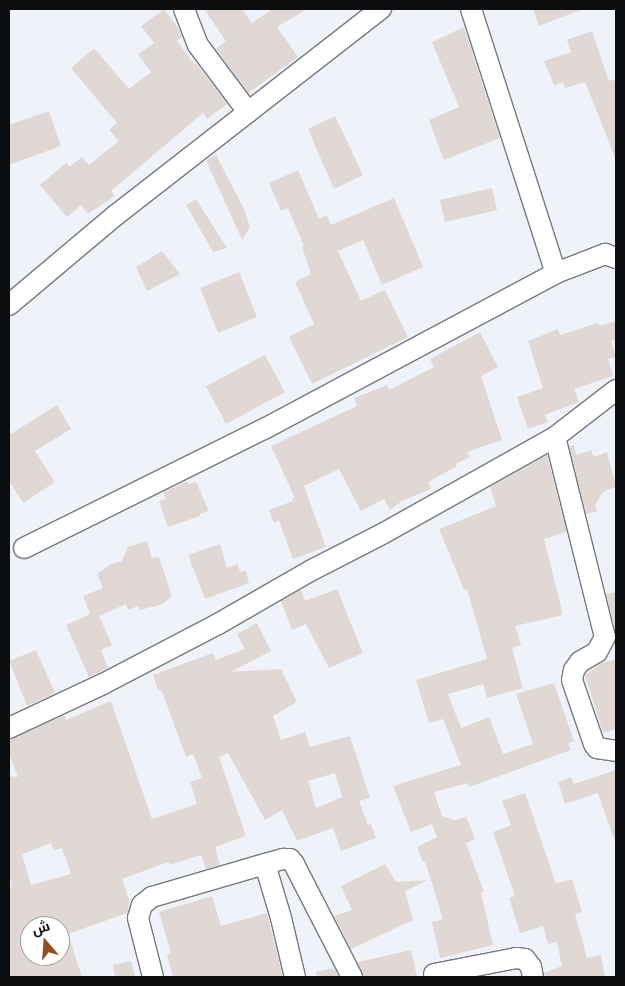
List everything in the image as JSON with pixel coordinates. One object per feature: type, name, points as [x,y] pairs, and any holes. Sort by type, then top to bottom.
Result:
[{"type":"street","points":[[184,9],[198,44],[248,112]]},
{"type":"street","points":[[9,306],[116,215],[381,9]]},
{"type":"street","points":[[471,9],[556,273]]},
{"type":"street","points":[[24,548],[264,429],[556,273],[605,254],[616,258]]},
{"type":"street","points":[[9,728],[103,684],[218,624],[310,571],[384,533],[555,437],[616,390]]},
{"type":"street","points":[[555,437],[605,637],[597,652],[580,662],[574,670],[572,680],[594,744],[597,748],[616,751]]},
{"type":"street","points":[[152,977],[138,918],[142,905],[152,897],[283,859],[290,859],[294,864],[352,977]]},
{"type":"street","points":[[265,864],[281,918],[295,977]]},
{"type":"street","points":[[434,974],[516,958],[525,960],[531,967],[533,977]]},
{"type":"building","points":[[164,9],[180,31],[182,37],[177,41],[227,104],[207,119],[203,113],[111,191],[115,196],[88,214],[81,205],[67,217],[40,185],[67,162],[69,167],[82,157],[89,165],[119,141],[109,130],[117,123],[71,68],[94,48],[129,89],[151,72],[138,54],[154,43],[141,26]]},
{"type":"building","points":[[204,9],[242,9],[252,23],[272,9],[307,9],[277,27],[298,57],[248,93],[216,49],[226,41]]},
{"type":"building","points":[[533,9],[581,9],[581,10],[539,26]]},
{"type":"building","points":[[464,27],[500,138],[444,160],[429,120],[459,107],[432,42]]},
{"type":"building","points":[[592,31],[609,81],[616,79],[616,160],[585,82],[565,88],[563,82],[554,85],[544,61],[571,52],[567,40]]},
{"type":"building","points":[[49,111],[61,146],[9,165],[9,125]]},
{"type":"building","points":[[335,116],[363,175],[334,189],[308,129]]},
{"type":"building","points":[[216,155],[244,209],[250,227],[242,240],[206,160]]},
{"type":"building","points":[[298,170],[319,219],[327,215],[331,225],[394,198],[423,267],[382,285],[363,240],[338,251],[361,301],[385,290],[408,337],[312,384],[289,337],[314,324],[295,282],[311,274],[302,247],[304,246],[288,208],[281,211],[269,183]]},
{"type":"building","points":[[492,188],[497,210],[445,222],[440,200]]},
{"type":"building","points":[[196,199],[227,248],[213,252],[186,205]]},
{"type":"building","points":[[162,251],[180,274],[147,291],[136,267]]},
{"type":"building","points":[[239,272],[257,317],[218,333],[200,288]]},
{"type":"building","points":[[616,321],[616,340],[611,341],[616,357],[608,359],[613,376],[574,389],[579,402],[545,415],[548,422],[528,429],[517,397],[543,388],[528,341],[558,329],[560,335],[598,323],[599,326]]},
{"type":"building","points":[[480,332],[498,367],[481,376],[502,440],[467,452],[470,457],[428,482],[431,489],[402,501],[390,510],[384,499],[361,511],[339,469],[304,486],[326,547],[293,559],[279,521],[274,523],[269,510],[293,501],[292,499],[295,498],[271,446],[357,406],[354,398],[387,385],[389,390],[434,367],[430,359]]},
{"type":"building","points":[[265,355],[285,392],[226,424],[206,386]]},
{"type":"building","points":[[57,405],[71,429],[35,451],[55,482],[23,503],[9,481],[9,435]]},
{"type":"building","points":[[574,445],[576,455],[591,450],[594,457],[607,452],[616,487],[603,492],[595,505],[597,511],[586,514],[569,446]]},
{"type":"building","points":[[547,455],[567,532],[544,539],[563,615],[515,626],[521,645],[512,648],[523,688],[487,698],[483,684],[448,694],[461,728],[489,717],[503,754],[533,744],[516,694],[554,683],[574,741],[568,744],[571,750],[469,787],[468,783],[434,792],[442,816],[455,820],[466,817],[475,839],[466,843],[484,892],[481,893],[493,945],[440,958],[432,922],[443,919],[425,861],[422,861],[417,847],[437,837],[432,824],[411,832],[393,786],[461,765],[443,719],[429,723],[416,680],[487,659],[467,589],[464,590],[439,529],[496,506],[490,487]]},
{"type":"building","points":[[187,481],[189,484],[196,482],[209,511],[168,527],[159,501],[166,499],[163,492]]},
{"type":"building","points":[[147,541],[152,558],[159,557],[172,596],[163,604],[140,610],[138,606],[128,610],[126,604],[99,616],[112,645],[101,650],[108,668],[89,677],[66,625],[90,614],[83,596],[103,588],[97,574],[111,564],[122,561],[128,547]]},
{"type":"building","points":[[220,544],[227,568],[238,564],[240,572],[246,571],[249,583],[205,599],[188,555]]},
{"type":"building","points":[[337,589],[363,653],[329,668],[306,624],[292,630],[281,601],[301,590],[305,601]]},
{"type":"building","points":[[616,592],[616,633],[606,594]]},
{"type":"building","points":[[257,623],[271,651],[230,672],[281,669],[297,702],[273,716],[281,740],[305,732],[310,747],[350,736],[370,798],[359,801],[368,825],[371,824],[376,838],[341,851],[333,828],[297,841],[282,810],[265,820],[228,753],[219,757],[246,836],[215,847],[220,865],[206,869],[201,855],[169,865],[168,862],[122,879],[130,903],[127,913],[70,933],[70,916],[20,916],[20,966],[70,966],[70,940],[82,977],[9,977],[9,888],[12,887],[9,874],[9,776],[18,777],[9,753],[9,740],[64,715],[66,720],[111,701],[152,819],[197,804],[190,782],[202,778],[193,754],[186,757],[161,689],[158,690],[153,675],[213,653],[216,660],[245,649],[237,634]],"holes":[[[335,773],[342,797],[316,808],[308,781]],[[51,843],[54,850],[62,848],[71,874],[31,885],[22,854]]]},
{"type":"building","points":[[36,650],[55,693],[27,706],[9,661]]},
{"type":"building","points":[[616,659],[616,729],[603,733],[585,675],[600,664]]},
{"type":"building","points":[[616,770],[616,838],[614,839],[598,793],[565,804],[558,782],[571,777],[574,784]]},
{"type":"building","points":[[525,793],[556,884],[572,879],[582,912],[575,914],[587,958],[601,955],[605,977],[545,977],[544,973],[562,966],[557,942],[548,944],[543,926],[520,933],[509,898],[515,896],[493,832],[511,825],[502,801]]},
{"type":"building","points":[[385,864],[396,882],[428,880],[405,891],[413,920],[351,949],[334,916],[352,910],[341,886]]},
{"type":"building","points":[[212,896],[221,926],[267,913],[283,977],[173,977],[167,955],[171,953],[159,912]]},
{"type":"building","points":[[411,950],[417,977],[364,977],[358,962]]},
{"type":"building","points":[[131,961],[135,977],[115,977],[113,965]]},
{"type":"building","points":[[334,968],[339,977],[317,977],[316,972]]}]
